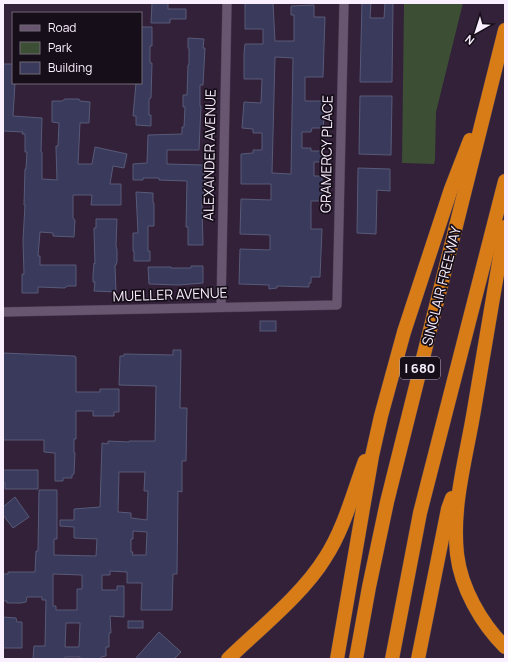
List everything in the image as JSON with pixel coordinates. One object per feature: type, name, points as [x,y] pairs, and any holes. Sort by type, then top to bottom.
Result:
[{"type":"highway","name":"SINCLAIR FREEWAY","points":[[356,659],[387,502],[494,80],[505,30]]},
{"type":"highway","points":[[337,659],[360,524],[381,416],[404,332],[451,190],[494,80]]},
{"type":"highway","name":"I 680","points":[[392,659],[420,513],[505,181]]},
{"type":"highway","points":[[505,227],[457,502],[455,529],[457,555],[463,578],[473,604],[505,647]]},
{"type":"highway","points":[[228,659],[295,595],[326,558],[338,534],[381,416]]},
{"type":"highway","points":[[418,659],[448,509],[464,464]]},
{"type":"street","name":"ALEXANDER AVENUE","points":[[221,307],[227,3]]},
{"type":"street","name":"GRAMERCY PLACE","points":[[337,305],[344,3]]},
{"type":"street","name":"MUELLER AVENUE","points":[[3,312],[337,305]]},
{"type":"green space","points":[[404,3],[463,3],[436,112],[434,164],[402,163]]},
{"type":"building","points":[[152,3],[168,3],[168,9],[186,9],[186,19],[170,19],[170,23],[151,23]]},
{"type":"building","points":[[245,3],[273,3],[275,41],[294,41],[294,15],[291,15],[291,6],[314,5],[314,17],[325,17],[323,77],[305,77],[305,101],[323,101],[324,118],[323,128],[312,128],[311,132],[302,132],[302,148],[311,148],[311,151],[323,151],[323,162],[314,162],[314,176],[322,176],[322,201],[311,201],[311,229],[322,229],[320,277],[311,277],[309,287],[277,286],[277,288],[269,289],[269,285],[239,284],[240,249],[270,250],[270,235],[240,234],[241,199],[271,200],[271,184],[241,184],[241,154],[253,153],[253,150],[262,150],[262,133],[253,133],[253,129],[242,128],[244,102],[261,103],[262,79],[244,79],[245,44],[263,44],[263,29],[245,29]],"holes":[[[275,57],[293,58],[291,174],[272,173]]]},
{"type":"building","points":[[362,3],[371,3],[370,18],[384,18],[385,3],[393,3],[392,82],[360,82]]},
{"type":"building","points":[[142,27],[152,27],[152,46],[150,46],[150,63],[152,63],[151,98],[149,99],[151,126],[136,125],[136,116],[133,116],[136,84],[142,84]]},
{"type":"building","points":[[188,38],[204,39],[203,48],[205,48],[203,85],[200,85],[201,106],[199,150],[167,150],[167,164],[203,165],[205,180],[202,204],[203,245],[188,245],[188,227],[186,227],[187,181],[159,180],[159,178],[143,178],[143,180],[133,180],[133,164],[147,163],[148,135],[182,134],[182,127],[184,127],[185,107],[183,107],[183,95],[187,95],[189,65]]},
{"type":"building","points":[[3,64],[12,64],[12,84],[15,84],[13,116],[42,118],[42,179],[57,180],[56,146],[58,146],[59,123],[52,122],[52,101],[79,99],[80,101],[90,102],[89,123],[80,123],[78,164],[92,164],[95,147],[127,154],[124,168],[113,166],[110,184],[121,184],[121,205],[91,205],[92,195],[73,195],[73,218],[75,220],[74,237],[53,236],[53,233],[40,232],[38,256],[40,256],[40,265],[76,265],[76,286],[67,286],[65,288],[38,287],[38,293],[22,293],[22,274],[24,274],[23,240],[25,169],[27,152],[25,152],[25,134],[22,134],[23,132],[3,131]]},
{"type":"building","points":[[360,96],[392,96],[391,155],[359,154]]},
{"type":"building","points":[[358,168],[390,169],[390,191],[377,190],[376,234],[357,233]]},
{"type":"building","points":[[136,192],[153,193],[154,226],[148,226],[148,251],[150,251],[150,261],[134,261],[133,233],[138,233]]},
{"type":"building","points":[[96,219],[117,219],[117,262],[115,265],[116,292],[94,291],[94,228],[96,228]]},
{"type":"building","points":[[191,266],[203,266],[203,283],[179,285],[149,284],[148,267],[191,268]]},
{"type":"building","points":[[260,321],[276,321],[276,331],[260,331]]},
{"type":"building","points":[[173,350],[181,350],[180,408],[187,408],[186,461],[182,461],[182,492],[178,491],[177,574],[173,574],[172,610],[141,610],[142,583],[127,583],[127,572],[110,571],[110,575],[102,575],[102,590],[117,590],[117,586],[124,586],[124,617],[110,616],[111,633],[109,633],[109,647],[106,647],[106,656],[101,657],[101,659],[65,657],[65,659],[33,659],[34,646],[45,646],[46,600],[42,600],[42,597],[27,597],[26,602],[21,603],[7,603],[7,601],[3,601],[3,574],[8,574],[8,572],[35,572],[36,551],[38,551],[39,490],[57,490],[57,539],[54,539],[54,555],[96,556],[97,539],[74,538],[74,527],[60,526],[60,520],[74,520],[74,509],[100,507],[102,443],[108,444],[108,441],[155,441],[156,386],[119,385],[120,356],[124,356],[124,354],[173,355]],"holes":[[[119,472],[145,472],[144,491],[148,491],[147,520],[131,518],[131,513],[118,512]],[[133,531],[147,532],[146,555],[132,555],[131,539],[133,539]],[[53,574],[82,575],[82,589],[77,589],[77,610],[56,610],[56,606],[53,606]],[[66,623],[80,623],[79,647],[65,647]]]},
{"type":"building","points":[[3,353],[75,356],[76,392],[100,392],[100,389],[119,389],[119,412],[114,412],[114,416],[93,416],[93,411],[76,411],[74,474],[72,475],[72,478],[63,478],[63,481],[55,481],[55,453],[44,452],[44,440],[3,440]]},
{"type":"building","points":[[3,470],[38,470],[38,489],[5,489],[5,483],[3,483]]},
{"type":"building","points":[[15,497],[29,517],[13,528],[3,515],[3,507]]},
{"type":"building","points":[[3,617],[16,618],[17,622],[22,622],[22,648],[3,648]]},
{"type":"building","points":[[128,621],[143,621],[143,628],[128,628]]},
{"type":"building","points":[[159,632],[181,652],[174,659],[135,659]]}]
